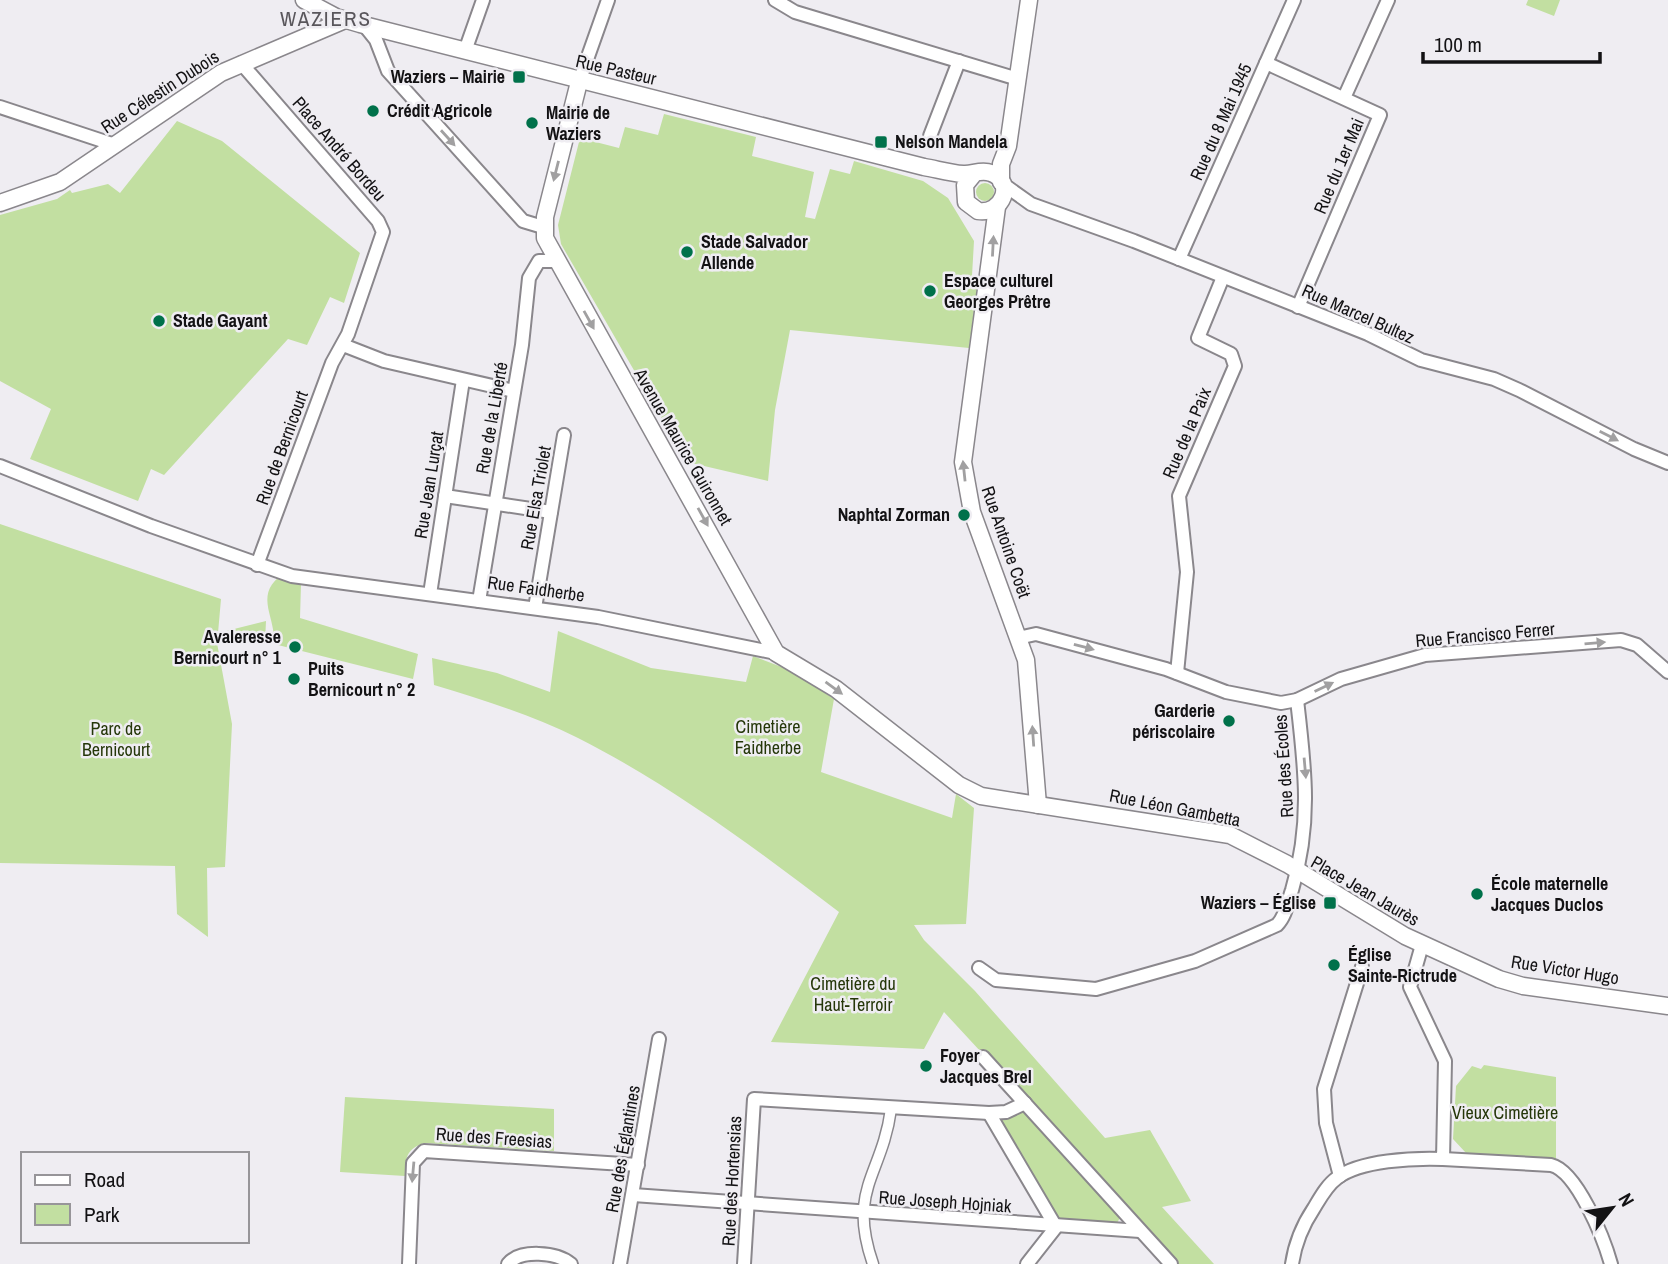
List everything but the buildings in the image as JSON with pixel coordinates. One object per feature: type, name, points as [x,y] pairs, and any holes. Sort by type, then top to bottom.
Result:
[{"type":"street","points":[[465,51],[483,0]]},
{"type":"street","points":[[365,26],[376,40],[388,71],[525,223],[543,227],[579,82],[608,0]]},
{"type":"street","points":[[775,0],[795,12],[1018,79]]},
{"type":"street","points":[[1009,134],[998,156],[966,183],[964,195],[976,211],[988,212],[999,205],[1002,164],[1009,134],[1030,0]]},
{"type":"street","name":"Rue du 8 Mai 1945","points":[[1179,259],[1294,0]]},
{"type":"street","points":[[1344,98],[1388,0]]},
{"type":"street","name":"Rue Pasteur","points":[[313,2],[345,20],[579,82],[924,167],[977,173]]},
{"type":"street","name":"Rue Célestin Dubois","points":[[0,203],[60,182],[201,85],[241,63],[345,20]]},
{"type":"street","points":[[930,136],[959,61]]},
{"type":"street","name":"Place André Bordeu","points":[[241,63],[382,225],[383,235],[343,345]]},
{"type":"street","name":"Rue du 1er Mai","points":[[1266,64],[1380,115],[1298,307]]},
{"type":"street","points":[[0,107],[114,145]]},
{"type":"street","name":"Rue Pasteur","points":[[924,167],[953,180],[964,195]]},
{"type":"street","points":[[977,173],[993,174],[1002,183]]},
{"type":"street","name":"Rue Marcel Bultez","points":[[1002,183],[1014,195],[1031,204],[1368,334],[1421,360],[1494,379],[1668,463]]},
{"type":"street","name":"Rue Marcel Bultez","points":[[999,205],[1031,204]]},
{"type":"street","name":"Rue Antoine Coët","points":[[999,205],[963,462],[972,512],[1028,668],[1038,804]]},
{"type":"street","name":"Avenue Maurice Guironnet","points":[[543,227],[555,261],[651,432],[678,473],[776,653]]},
{"type":"street","name":"Rue de la Liberté","points":[[479,601],[514,391],[529,275],[539,261],[555,261]]},
{"type":"street","name":"Rue de la Paix","points":[[1177,673],[1187,572],[1179,496],[1235,366],[1231,354],[1198,338],[1223,277]]},
{"type":"street","points":[[343,345],[374,358],[514,391]]},
{"type":"street","name":"Rue de Bernicourt","points":[[257,565],[332,363],[343,345]]},
{"type":"street","name":"Rue Jean Lurçat","points":[[430,594],[463,380]]},
{"type":"street","name":"Rue Elsa Triolet","points":[[535,608],[564,435]]},
{"type":"street","name":"Rue Faidherbe","points":[[0,466],[257,565],[310,579],[598,617],[776,653],[836,689],[965,789],[998,801],[1038,804]]},
{"type":"street","points":[[445,496],[551,512]]},
{"type":"street","name":"Rue Francisco Ferrer","points":[[1018,638],[1036,634],[1177,673],[1198,683],[1250,698],[1281,703],[1297,700],[1333,682],[1414,658],[1527,646],[1621,640],[1637,645],[1668,672]]},
{"type":"street","name":"Rue des Écoles","points":[[1297,700],[1307,797],[1297,871]]},
{"type":"street","name":"Rue Léon Gambetta","points":[[1038,804],[1230,835],[1297,871]]},
{"type":"street","name":"Place Jean Jaurès","points":[[979,968],[996,980],[1096,989],[1195,961],[1281,922],[1297,871],[1422,945]]},
{"type":"street","points":[[1422,945],[1410,987],[1445,1062],[1443,1159]]},
{"type":"street","name":"Rue Victor Hugo","points":[[1422,945],[1515,984],[1668,1006]]},
{"type":"street","points":[[1340,1175],[1326,1124],[1324,1089],[1362,967]]},
{"type":"street","name":"Rue des Églantines","points":[[620,1264],[659,1039]]},
{"type":"street","points":[[983,1057],[1171,1264]]},
{"type":"street","name":"Rue des Hortensias","points":[[744,1264],[754,1099],[891,1108]]},
{"type":"street","points":[[873,1264],[863,1233],[862,1214],[866,1185],[886,1141],[891,1108],[989,1113],[1006,1112],[1025,1103]]},
{"type":"street","points":[[989,1113],[1056,1227],[1027,1264]]},
{"type":"street","name":"Rue des Freesias","points":[[409,1264],[413,1163],[424,1151],[638,1165]]},
{"type":"street","points":[[1292,1264],[1304,1224],[1328,1187],[1340,1175],[1351,1170],[1408,1159],[1443,1159],[1551,1165],[1561,1168],[1592,1217],[1611,1264]]},
{"type":"street","name":"Rue Joseph Hojniak","points":[[633,1195],[862,1214],[1140,1231]]},
{"type":"street","points":[[508,1264],[522,1255],[559,1256],[571,1264]]},
{"type":"green space","points":[[1528,0],[1560,0],[1554,16],[1526,5]]},
{"type":"green space","points":[[664,114],[756,137],[752,156],[814,172],[805,217],[815,219],[830,169],[850,174],[854,161],[923,181],[948,198],[974,241],[972,276],[978,281],[969,348],[790,330],[775,410],[768,481],[687,462],[561,244],[558,225],[580,138],[619,148],[625,127],[658,135]]},
{"type":"green space","name":"Stade Gayant","points":[[177,121],[222,141],[360,253],[344,303],[330,297],[307,345],[288,339],[164,475],[151,469],[138,501],[30,459],[51,409],[0,381],[0,215],[57,199],[70,190],[72,193],[108,184],[120,193]]},
{"type":"green space","points":[[981,183],[989,183],[994,192],[992,199],[981,201],[976,196],[976,188]]},
{"type":"green space","name":"Parc de Bernicourt","points":[[0,524],[221,599],[218,633],[266,621],[265,642],[244,636],[217,643],[232,724],[225,867],[207,868],[208,937],[177,914],[175,866],[0,863]]},
{"type":"green space","points":[[279,577],[301,584],[300,618],[418,654],[413,679],[274,644],[267,600],[268,592]]},
{"type":"green space","points":[[558,631],[651,668],[746,682],[753,656],[792,671],[834,699],[821,772],[952,818],[956,794],[974,808],[966,924],[914,925],[924,940],[975,991],[1105,1138],[1150,1130],[1191,1201],[1162,1207],[1214,1264],[1177,1264],[944,1012],[924,1049],[771,1042],[839,912],[712,819],[613,756],[543,722],[434,685],[432,658],[497,673],[550,692]]},
{"type":"green space","name":"Vieux Cimetière","points":[[1484,1065],[1556,1077],[1556,1159],[1466,1153],[1453,1139],[1456,1086],[1472,1066],[1481,1069]]},
{"type":"green space","points":[[345,1097],[554,1109],[554,1151],[425,1143],[410,1151],[405,1164],[405,1176],[340,1172]]},
{"type":"green space","points":[[1024,1108],[1121,1216],[1117,1223],[1058,1218],[997,1118]]},
{"type":"place","name":"Waziers – Mairie","points":[[519,77]]},
{"type":"place","name":"Crédit Agricole","points":[[373,111]]},
{"type":"place","name":"Mairie de Waziers","points":[[532,123]]},
{"type":"place","name":"Nelson Mandela","points":[[881,142]]},
{"type":"place","name":"Stade Salvador Allende","points":[[687,252]]},
{"type":"place","name":"Espace culturel Georges Prêtre","points":[[930,291]]},
{"type":"place","name":"Stade Gayant","points":[[159,321]]},
{"type":"place","name":"Naphtal Zorman","points":[[964,515]]},
{"type":"place","name":"Avaleresse Bernicourt n° 1","points":[[295,647]]},
{"type":"place","name":"Puits Bernicourt n° 2","points":[[294,679]]},
{"type":"place","name":"Garderie périscolaire","points":[[1229,721]]},
{"type":"place","name":"École maternelle Jacques Duclos","points":[[1477,894]]},
{"type":"place","name":"Waziers – Église","points":[[1330,903]]},
{"type":"place","name":"Église Sainte-Rictrude","points":[[1334,965]]},
{"type":"place","name":"Foyer Jacques Brel","points":[[926,1066]]},
{"type":"district","name":"WAZIERS","points":[[326,19]]},
{"type":"park label","name":"Cimetière Faidherbe","points":[[768,737]]},
{"type":"park label","name":"Cimetière du Haut-Terroir","points":[[853,994]]}]
